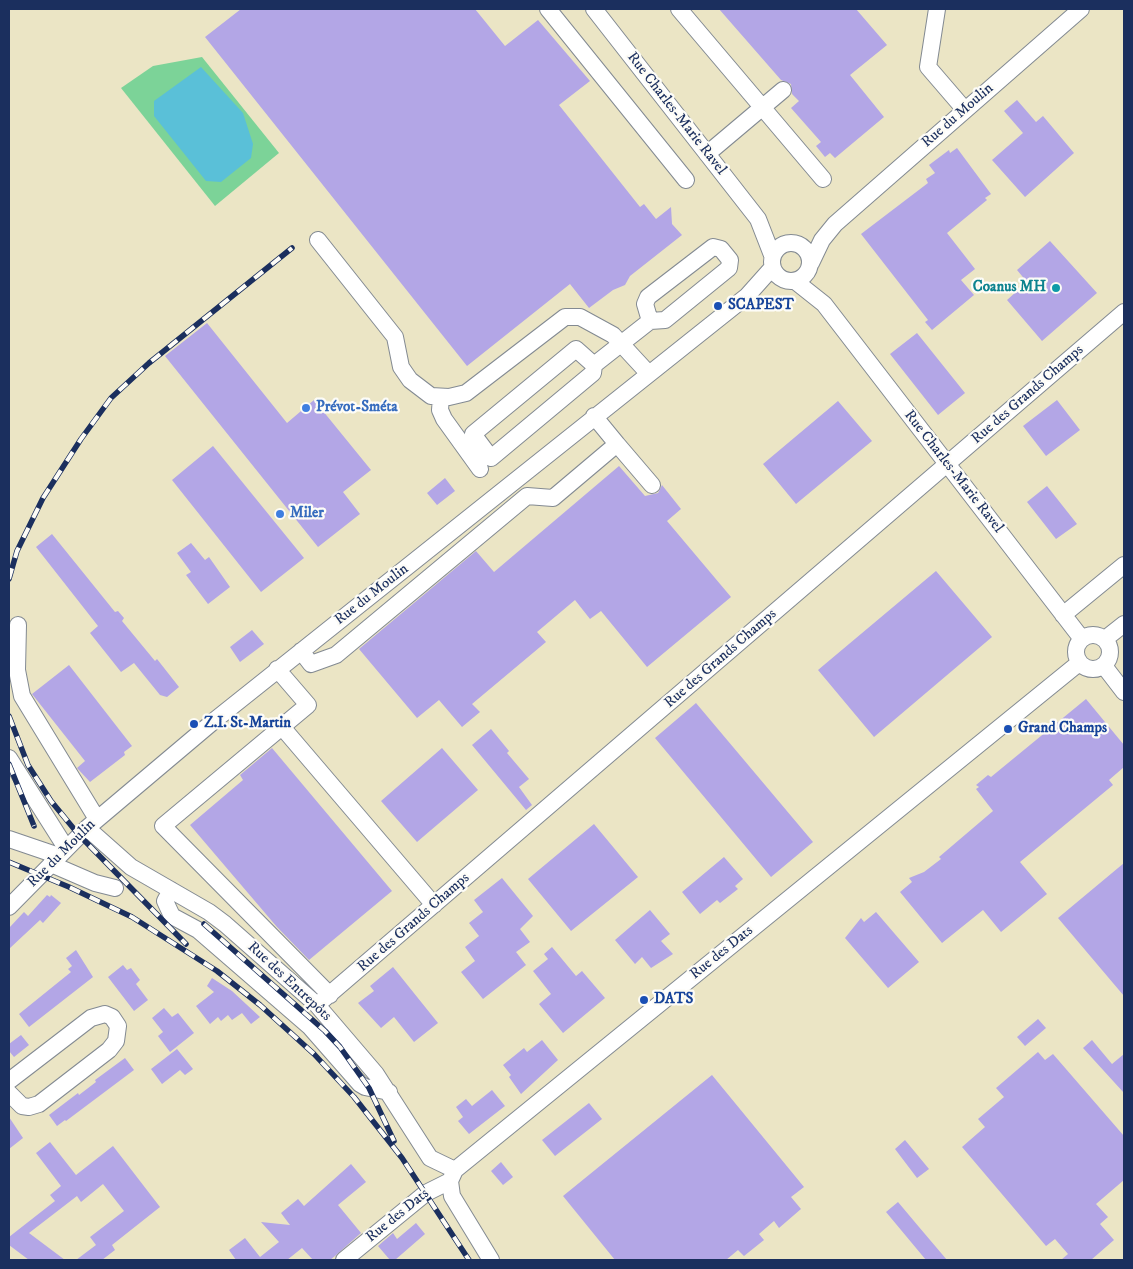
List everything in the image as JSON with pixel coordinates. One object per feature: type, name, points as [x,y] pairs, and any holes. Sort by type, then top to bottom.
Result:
[{"type":"street","points":[[548,9],[686,180]]},
{"type":"street","name":"Rue Charles-Marie Ravel","points":[[594,9],[758,219],[789,242]]},
{"type":"street","points":[[679,9],[823,179]]},
{"type":"street","points":[[937,9],[928,67],[965,110]]},
{"type":"street","name":"Rue du Moulin","points":[[810,266],[822,240],[835,224],[1081,9]]},
{"type":"street","points":[[707,154],[783,90]]},
{"type":"street","name":"Rue Charles-Marie Ravel","points":[[758,219],[772,262]]},
{"type":"street","name":"Rue du Moulin","points":[[789,242],[835,224]]},
{"type":"street","points":[[318,240],[395,337],[401,367],[410,380],[432,396],[466,393],[565,317],[580,317],[614,336],[649,374]]},
{"type":"street","points":[[789,242],[798,243],[808,251],[810,266],[801,278],[791,281],[776,274],[772,262],[776,249],[789,242]]},
{"type":"street","points":[[594,365],[576,350],[473,434],[491,458],[592,373],[594,365],[650,321],[665,320],[729,268],[730,260],[721,249],[713,247],[648,297],[645,304],[650,321]]},
{"type":"street","name":"Rue du Moulin","points":[[9,907],[92,823],[277,669],[747,296],[772,262]]},
{"type":"street","name":"Rue Charles-Marie Ravel","points":[[810,266],[824,304],[1082,639]]},
{"type":"street","name":"Rue Charles-Marie Ravel","points":[[791,281],[824,304]]},
{"type":"street","name":"Rue du Moulin","points":[[747,296],[791,281]]},
{"type":"street","name":"Rue des Grands Champs","points":[[323,1000],[1124,312]]},
{"type":"street","points":[[441,396],[440,410],[444,419],[480,469]]},
{"type":"street","points":[[594,416],[652,485]]},
{"type":"street","points":[[300,651],[311,664],[336,655],[527,496],[553,498],[617,444]]},
{"type":"street","points":[[1063,615],[1124,564]]},
{"type":"street","points":[[1105,639],[1124,624]]},
{"type":"street","name":"Rue des Entrepôts","points":[[18,625],[17,670],[22,696],[92,823],[111,851],[131,866],[209,912],[323,1000],[389,1092],[430,1158],[453,1176]]},
{"type":"street","points":[[1096,635],[1105,639],[1111,650],[1108,662],[1104,666],[1094,670],[1079,663],[1075,653],[1082,639],[1096,635]]},
{"type":"street","name":"Rue des Dats","points":[[344,1260],[426,1193],[453,1176],[1079,663]]},
{"type":"street","points":[[1104,666],[1124,692]]},
{"type":"street","points":[[277,669],[308,705],[163,826],[323,1000]]},
{"type":"street","points":[[282,727],[434,905]]},
{"type":"street","points":[[9,758],[15,783],[59,856]]},
{"type":"street","points":[[9,839],[59,856],[95,883],[115,888]]},
{"type":"street","points":[[171,890],[165,901],[172,916],[198,930],[310,1028],[360,1084],[365,1087],[389,1092]]},
{"type":"street","points":[[9,1081],[91,1018],[105,1014],[112,1017],[118,1026],[116,1041],[108,1050],[39,1104],[30,1107],[22,1106],[9,1093]]},
{"type":"street","points":[[453,1176],[452,1196],[461,1214],[491,1260]]},
{"type":"green space","points":[[202,57],[279,153],[215,206],[121,88],[153,66]]},
{"type":"water","points":[[201,67],[243,113],[253,144],[251,158],[221,182],[206,181],[154,116],[154,101]]},
{"type":"building","points":[[241,9],[475,9],[505,46],[538,20],[590,81],[559,105],[640,207],[644,204],[656,219],[671,207],[672,224],[682,235],[630,276],[625,285],[613,290],[589,308],[570,284],[467,366],[205,37]]},
{"type":"building","points":[[719,9],[856,9],[887,45],[850,75],[884,117],[835,158],[830,153],[825,157],[816,146],[821,142],[791,108],[799,101],[792,94],[791,84],[781,80]]},
{"type":"building","points":[[1017,100],[1036,122],[1043,116],[1074,153],[1025,197],[992,160],[1023,133],[1004,111]]},
{"type":"building","points":[[957,148],[991,194],[985,198],[987,200],[947,233],[975,269],[961,280],[974,295],[932,330],[925,322],[928,320],[861,234],[928,183],[926,179],[935,173],[929,165],[949,150],[950,153]]},
{"type":"building","name":"Coanus MH","points":[[1050,241],[1097,293],[1042,341],[1007,300],[1027,282],[1017,270]]},
{"type":"building","points":[[207,323],[287,423],[314,400],[371,470],[343,492],[360,514],[318,547],[165,356]]},
{"type":"building","points":[[917,333],[965,393],[938,415],[890,354]]},
{"type":"building","points":[[1057,400],[1080,430],[1046,456],[1023,426]]},
{"type":"building","points":[[838,401],[872,441],[796,504],[763,464]]},
{"type":"building","points":[[213,446],[304,558],[261,592],[172,480]]},
{"type":"building","points":[[619,466],[645,496],[658,493],[662,485],[681,509],[667,521],[731,597],[647,667],[601,611],[590,619],[575,600],[537,632],[546,642],[472,704],[480,712],[462,727],[439,700],[417,718],[359,649],[476,551],[494,572]]},
{"type":"building","points":[[445,478],[455,491],[437,505],[427,493]]},
{"type":"building","points":[[1047,486],[1077,524],[1056,539],[1027,502]]},
{"type":"building","points":[[52,534],[115,612],[118,611],[124,618],[122,621],[155,661],[157,659],[179,687],[167,697],[160,695],[134,663],[121,672],[90,633],[98,626],[36,547]]},
{"type":"building","points":[[191,543],[205,560],[209,557],[230,587],[208,604],[186,575],[191,572],[177,553]]},
{"type":"building","points":[[936,571],[992,637],[874,737],[818,670]]},
{"type":"building","points":[[252,630],[264,644],[240,662],[230,647]]},
{"type":"building","points":[[69,665],[132,746],[124,752],[125,755],[90,782],[77,768],[85,761],[32,694]]},
{"type":"building","points":[[1086,699],[1124,745],[1124,767],[1109,780],[1113,785],[1020,862],[1047,894],[1001,932],[983,910],[942,943],[900,892],[912,882],[909,878],[924,872],[941,859],[939,857],[993,811],[976,789],[979,787],[976,785],[988,775],[991,777]]},
{"type":"building","points":[[696,703],[813,842],[771,877],[655,738]]},
{"type":"building","points":[[491,729],[509,751],[507,753],[529,779],[519,787],[532,805],[526,810],[472,745]]},
{"type":"building","points":[[272,748],[392,891],[309,960],[277,927],[190,825],[243,780],[240,775]]},
{"type":"building","points":[[442,748],[478,790],[417,842],[381,801]]},
{"type":"building","points":[[594,824],[638,877],[571,931],[528,879]]},
{"type":"building","points":[[724,857],[743,879],[735,886],[738,889],[720,903],[717,900],[700,914],[682,892]]},
{"type":"building","points":[[1124,863],[1124,996],[1058,918]]},
{"type":"building","points":[[502,878],[533,916],[520,929],[530,942],[516,952],[526,965],[483,999],[461,972],[475,961],[465,947],[479,936],[469,923],[483,912],[474,900]]},
{"type":"building","points":[[47,895],[50,897],[51,895],[61,903],[43,923],[40,920],[9,949],[9,928],[24,912],[28,916]]},
{"type":"building","points":[[650,910],[670,934],[661,941],[673,954],[651,968],[642,957],[635,964],[615,940]]},
{"type":"building","points":[[876,912],[919,962],[888,988],[845,938],[861,918],[864,922]]},
{"type":"building","points":[[552,947],[576,976],[582,971],[605,998],[563,1033],[539,1004],[551,994],[533,971],[548,959],[544,954]]},
{"type":"building","points":[[76,950],[93,977],[29,1027],[19,1014],[71,972],[68,969],[72,966],[66,958]]},
{"type":"building","points":[[123,965],[127,970],[131,968],[140,980],[136,984],[148,1000],[134,1011],[108,977]]},
{"type":"building","points":[[393,967],[438,1023],[414,1042],[394,1017],[381,1028],[358,1003],[374,991],[370,986]]},
{"type":"building","points":[[212,978],[232,991],[260,1017],[251,1024],[242,1013],[232,1020],[228,1015],[221,1021],[218,1017],[210,1024],[196,1006],[214,992],[207,986]]},
{"type":"building","points":[[164,1008],[172,1017],[178,1013],[194,1033],[170,1052],[158,1036],[163,1032],[152,1018]]},
{"type":"building","points":[[1038,1019],[1046,1028],[1025,1046],[1017,1037]]},
{"type":"building","points":[[21,1035],[29,1045],[14,1057],[9,1051],[9,1044]]},
{"type":"building","points":[[542,1040],[558,1060],[521,1094],[509,1077],[511,1075],[503,1065],[524,1048],[527,1052]]},
{"type":"building","points":[[1092,1040],[1112,1064],[1124,1054],[1124,1093],[1083,1048]]},
{"type":"building","points":[[177,1049],[193,1069],[185,1075],[180,1070],[162,1084],[151,1069]]},
{"type":"building","points":[[1038,1052],[1045,1060],[1053,1054],[1124,1136],[1124,1180],[1096,1204],[1108,1217],[1100,1224],[1114,1240],[1091,1260],[1061,1260],[1068,1254],[1055,1239],[1046,1246],[962,1147],[985,1127],[978,1119],[1004,1097],[996,1088]]},
{"type":"building","points":[[125,1058],[134,1070],[57,1126],[49,1115],[78,1093],[79,1095],[96,1082],[95,1080]]},
{"type":"building","points":[[712,1075],[804,1187],[791,1197],[801,1209],[779,1228],[774,1221],[759,1234],[764,1240],[744,1256],[738,1250],[726,1260],[615,1260],[563,1196]]},
{"type":"building","points":[[492,1090],[505,1106],[469,1134],[458,1121],[463,1117],[456,1107],[466,1099],[472,1106]]},
{"type":"building","points":[[589,1103],[602,1119],[555,1156],[542,1140]]},
{"type":"building","points":[[9,1117],[23,1138],[9,1149]]},
{"type":"building","points":[[905,1140],[929,1169],[917,1178],[895,1149]]},
{"type":"building","points":[[50,1142],[76,1175],[113,1146],[160,1207],[112,1245],[115,1250],[102,1260],[76,1260],[96,1245],[90,1237],[124,1211],[103,1184],[81,1202],[77,1196],[29,1233],[65,1260],[29,1260],[9,1245],[9,1237],[55,1201],[50,1195],[61,1186],[36,1153]]},
{"type":"building","points":[[501,1162],[513,1177],[503,1185],[491,1171]]},
{"type":"building","points":[[351,1164],[366,1182],[338,1205],[361,1233],[335,1256],[330,1260],[313,1260],[302,1248],[287,1260],[236,1260],[229,1250],[245,1238],[260,1257],[279,1242],[261,1222],[290,1225],[281,1213],[298,1199],[304,1206]]},
{"type":"building","points":[[898,1202],[947,1260],[926,1260],[886,1212]]},
{"type":"building","points":[[416,1223],[425,1234],[395,1260],[390,1260],[378,1246],[393,1233],[397,1239]]},
{"type":"railway","points":[[9,579],[17,551],[43,498],[81,439],[111,398],[149,363],[292,248]]},
{"type":"railway","points":[[9,716],[28,765],[51,801],[79,835],[186,944]]},
{"type":"railway","points":[[9,764],[34,826]]},
{"type":"railway","points":[[9,862],[69,887],[132,917],[217,971],[260,1005],[314,1054],[354,1097],[402,1158],[469,1260]]},
{"type":"railway","points":[[204,924],[325,1031],[340,1047],[369,1088],[394,1141]]},
{"type":"place","name":"Coanus MH","points":[[1056,288]]},
{"type":"place","name":"SCAPEST","points":[[718,306]]},
{"type":"place","name":"Prévot-Sméta","points":[[306,408]]},
{"type":"place","name":"Miler","points":[[280,514]]},
{"type":"place","name":"Z.I. St-Martin","points":[[194,724]]},
{"type":"place","name":"Grand Champs","points":[[1008,729]]},
{"type":"place","name":"DATS","points":[[644,1000]]}]
